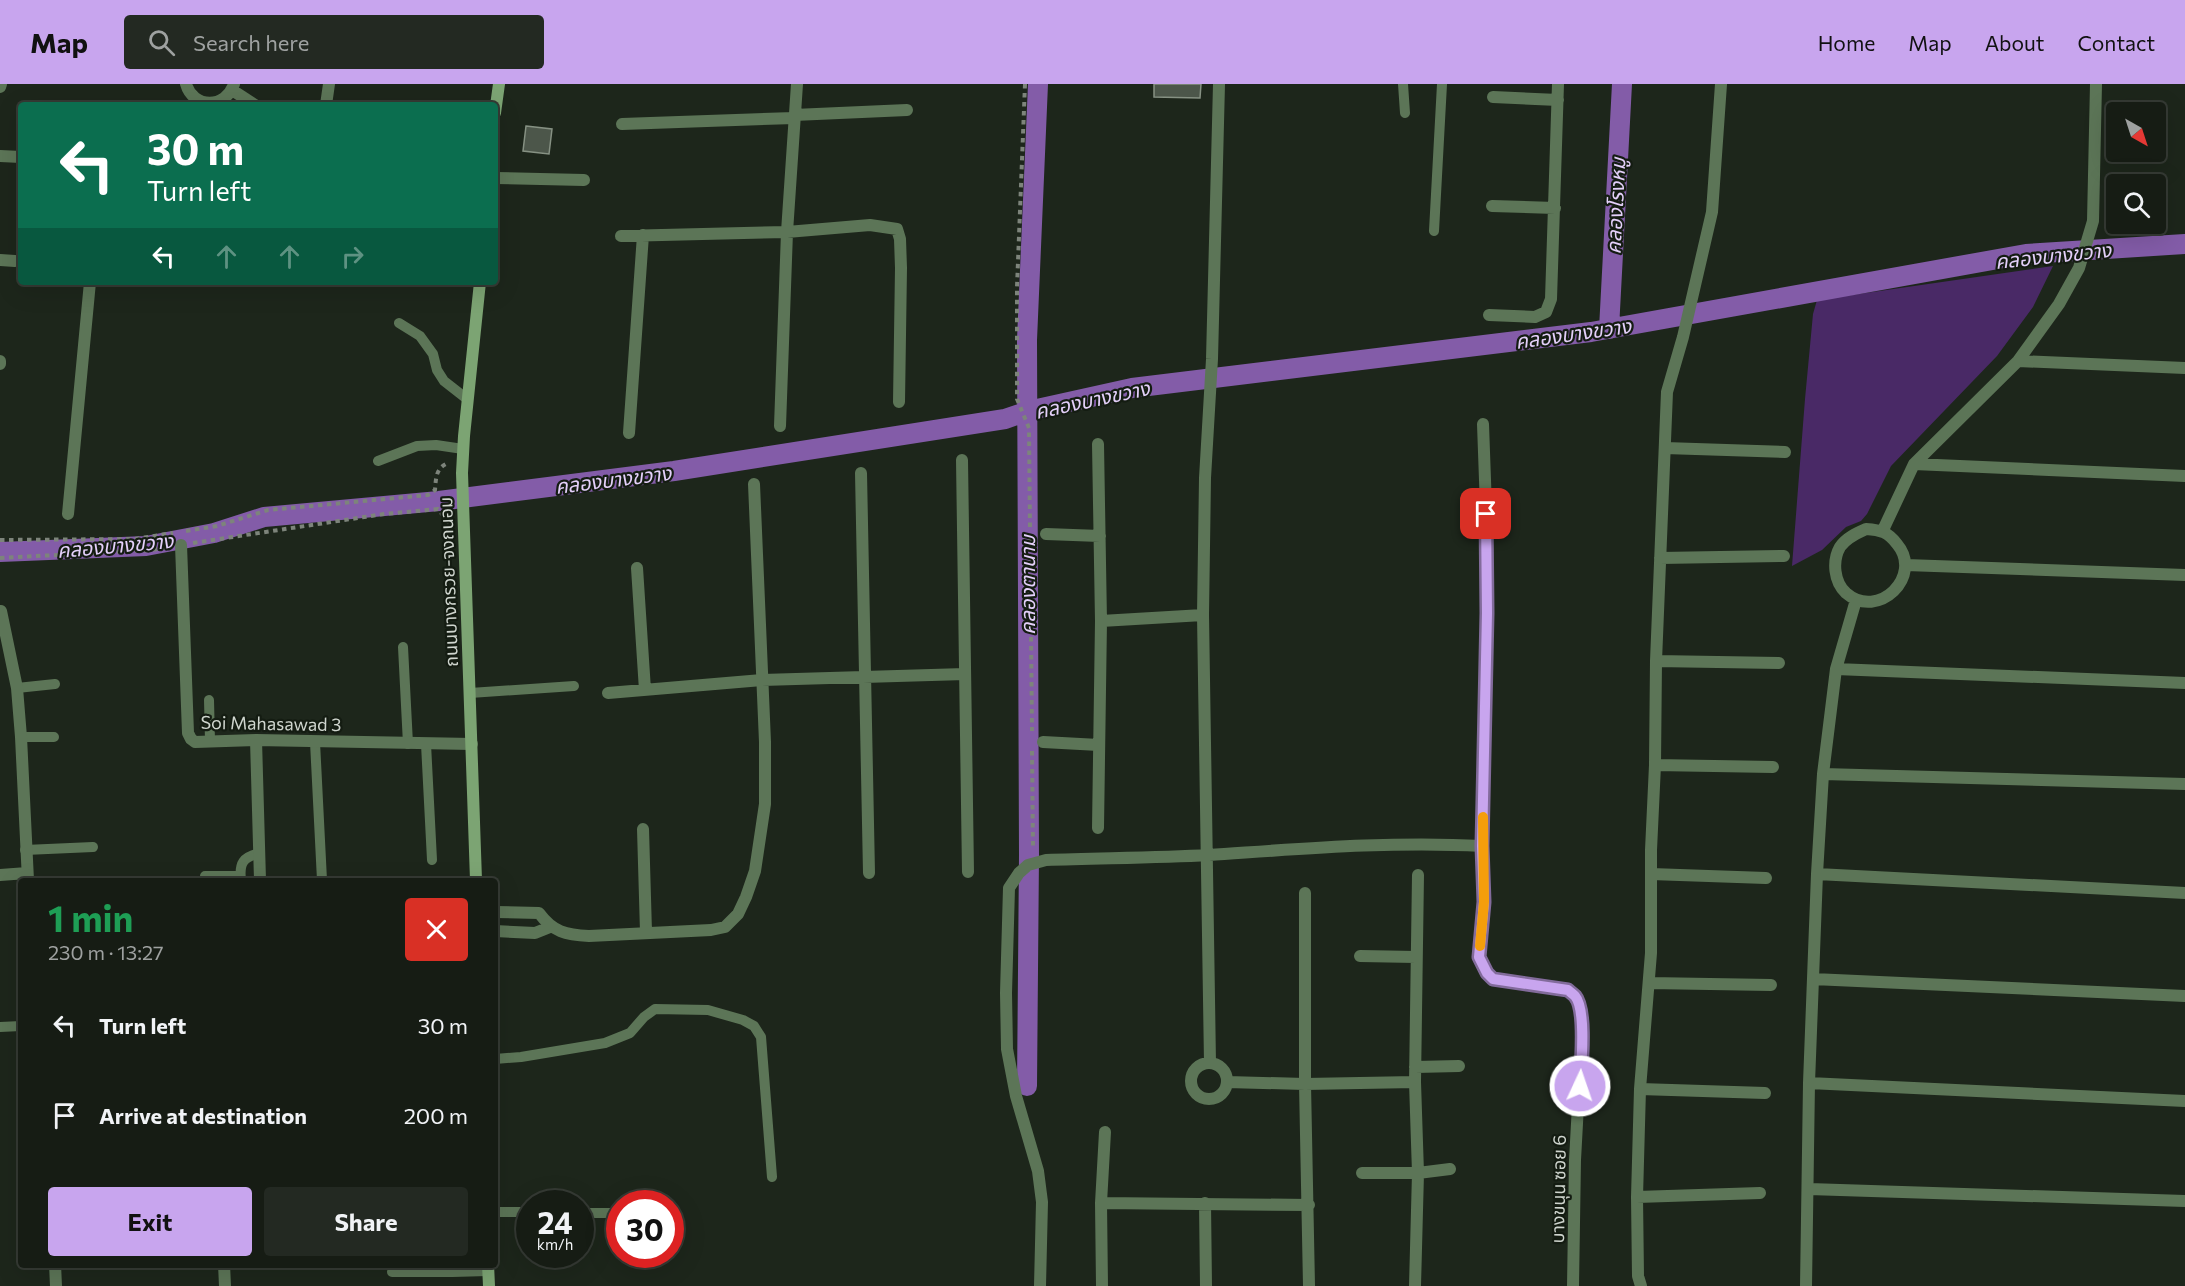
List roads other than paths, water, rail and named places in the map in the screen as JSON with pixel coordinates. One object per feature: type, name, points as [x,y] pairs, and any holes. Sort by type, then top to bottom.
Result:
[{"type":"street","points":[[186,84],[190,94],[202,102]]},
{"type":"street","points":[[327,102],[329,84]]},
{"type":"street","points":[[497,102],[499,84]]},
{"type":"street","points":[[780,426],[787,232],[797,84]]},
{"type":"street","points":[[1210,1063],[1203,615],[1205,478],[1212,359],[1219,84]]},
{"type":"street","points":[[1489,315],[1535,318],[1546,312],[1551,299],[1558,84]]},
{"type":"street","points":[[1641,1286],[1638,1276],[1637,1197],[1640,1089],[1649,983],[1656,661],[1667,392],[1683,337],[1712,212],[1721,84]]},
{"type":"street","points":[[1883,530],[1914,464],[2018,361],[2059,304],[2082,260],[2093,221],[2096,84]]},
{"type":"street","points":[[212,102],[220,101],[233,87],[251,102]]},
{"type":"street","points":[[1493,97],[1558,100]]},
{"type":"street","points":[[622,124],[907,110]]},
{"type":"street","points":[[0,156],[18,157]]},
{"type":"street","points":[[498,178],[584,180]]},
{"type":"street","points":[[1492,206],[1555,208]]},
{"type":"street","points":[[621,236],[787,232],[870,225],[897,229],[900,239],[899,402]]},
{"type":"street","points":[[629,433],[643,235]]},
{"type":"street","points":[[0,260],[15,261]]},
{"type":"street","points":[[69,514],[90,285]]},
{"type":"street","name":"ถนนบางกรวย-จงถนอม","points":[[476,878],[463,456],[480,285]]},
{"type":"street","points":[[2018,361],[2185,368]]},
{"type":"street","name":"บางขนุน ซอย 6","points":[[1483,424],[1487,547],[1482,846],[1484,902],[1479,957],[1493,979],[1568,990],[1579,1003],[1582,1032],[1575,1160],[1573,1286]]},
{"type":"street","points":[[1098,444],[1101,621],[1098,828]]},
{"type":"street","points":[[1665,448],[1785,452]]},
{"type":"street","points":[[962,460],[968,872]]},
{"type":"street","points":[[1914,464],[2185,476]]},
{"type":"street","points":[[861,473],[867,678],[869,873]]},
{"type":"street","points":[[498,912],[539,913],[550,927],[576,936],[711,930],[725,927],[738,914],[755,871],[765,804],[765,742],[754,484]]},
{"type":"street","points":[[1866,529],[1883,530],[1901,549],[1906,565],[1900,583],[1892,593],[1881,600],[1869,602],[1856,600],[1840,586],[1836,577],[1835,566],[1840,547],[1857,532],[1866,529]]},
{"type":"street","points":[[1046,534],[1100,536]]},
{"type":"street","name":"Soi Mahasawad 3","points":[[182,545],[188,733],[195,742],[256,740],[472,744]]},
{"type":"street","points":[[1660,558],[1784,556]]},
{"type":"street","points":[[1906,565],[2185,574]]},
{"type":"street","points":[[637,568],[645,690]]},
{"type":"street","points":[[1806,1286],[1809,1083],[1823,774],[1836,669],[1856,600]]},
{"type":"street","points":[[0,875],[27,877],[21,737],[16,688],[1,611]]},
{"type":"street","points":[[1101,621],[1203,615]]},
{"type":"street","points":[[1656,661],[1779,663]]},
{"type":"street","points":[[1836,669],[2185,683]]},
{"type":"street","points":[[608,693],[762,680],[965,674]]},
{"type":"street","points":[[256,740],[260,878]]},
{"type":"street","points":[[1036,742],[1099,745]]},
{"type":"street","points":[[1654,765],[1773,767]]},
{"type":"street","points":[[1823,774],[2185,784]]},
{"type":"street","points":[[643,829],[646,932]]},
{"type":"street","points":[[1040,1286],[1042,1202],[1038,1171],[1016,1096],[1007,1049],[1009,888],[1019,873],[1028,865],[1046,860],[1207,855],[1319,846],[1447,844],[1482,846]]},
{"type":"street","points":[[1651,874],[1766,878]]},
{"type":"street","points":[[1817,874],[2185,893]]},
{"type":"street","points":[[1415,1286],[1418,1173],[1415,1068],[1418,875]]},
{"type":"street","points":[[1305,893],[1305,1084],[1309,1286]]},
{"type":"street","points":[[498,931],[535,933],[550,927]]},
{"type":"street","points":[[1360,956],[1416,957]]},
{"type":"street","points":[[1813,979],[2185,996]]},
{"type":"street","points":[[1649,983],[1771,985]]},
{"type":"street","points":[[1210,1063],[1222,1069],[1227,1082],[1225,1089],[1215,1098],[1201,1098],[1195,1093],[1191,1080],[1192,1074],[1203,1064],[1210,1063]]},
{"type":"street","points":[[1415,1068],[1459,1066]]},
{"type":"street","points":[[1227,1082],[1305,1084],[1415,1082]]},
{"type":"street","points":[[1809,1083],[2185,1101]]},
{"type":"street","points":[[1640,1089],[1765,1093]]},
{"type":"street","points":[[1102,1286],[1101,1203],[1105,1132]]},
{"type":"street","points":[[1362,1173],[1418,1173],[1450,1169]]},
{"type":"street","points":[[1809,1189],[2185,1201]]},
{"type":"street","points":[[1637,1197],[1760,1193]]},
{"type":"street","points":[[1101,1203],[1309,1205]]},
{"type":"street","points":[[1205,1203],[1206,1286]]},
{"type":"street","points":[[55,1268],[56,1286]]},
{"type":"street","points":[[224,1268],[225,1286]]},
{"type":"street","points":[[488,1268],[489,1286]]},
{"type":"lane","points":[[1403,84],[1405,113]]},
{"type":"lane","points":[[1434,231],[1442,84]]},
{"type":"lane","points":[[399,323],[420,336],[434,354],[437,370],[444,381],[467,399]]},
{"type":"lane","points":[[378,461],[417,446],[436,446],[463,456]]},
{"type":"lane","points":[[404,647],[408,744]]},
{"type":"lane","points":[[16,688],[55,684]]},
{"type":"lane","points":[[470,693],[574,686]]},
{"type":"lane","points":[[209,700],[210,741]]},
{"type":"lane","points":[[21,737],[54,737]]},
{"type":"lane","points":[[315,741],[322,878]]},
{"type":"lane","points":[[426,744],[432,860]]},
{"type":"lane","points":[[25,850],[93,847]]},
{"type":"lane","points":[[205,876],[241,878],[246,857],[260,853]]},
{"type":"lane","points":[[498,1059],[605,1043],[630,1033],[644,1017],[655,1009],[708,1010],[743,1020],[754,1026],[761,1037],[772,1177]]},
{"type":"lane","points":[[0,1027],[18,1026]]},
{"type":"lane","points":[[498,1212],[516,1212]]},
{"type":"lane","points":[[392,1272],[488,1268]]},
{"type":"waterway","name":"คลองตานาม","points":[[1027,1086],[1029,855],[1027,340],[1038,84]]},
{"type":"waterway","name":"คลองโรงหมู","points":[[1609,329],[1622,84]]},
{"type":"waterway","name":"คลองบางขวาง","points":[[0,552],[146,546],[214,533],[264,517],[439,501],[674,471],[1005,419],[1028,411],[1132,388],[1591,332],[2026,254],[2185,244]]}]
